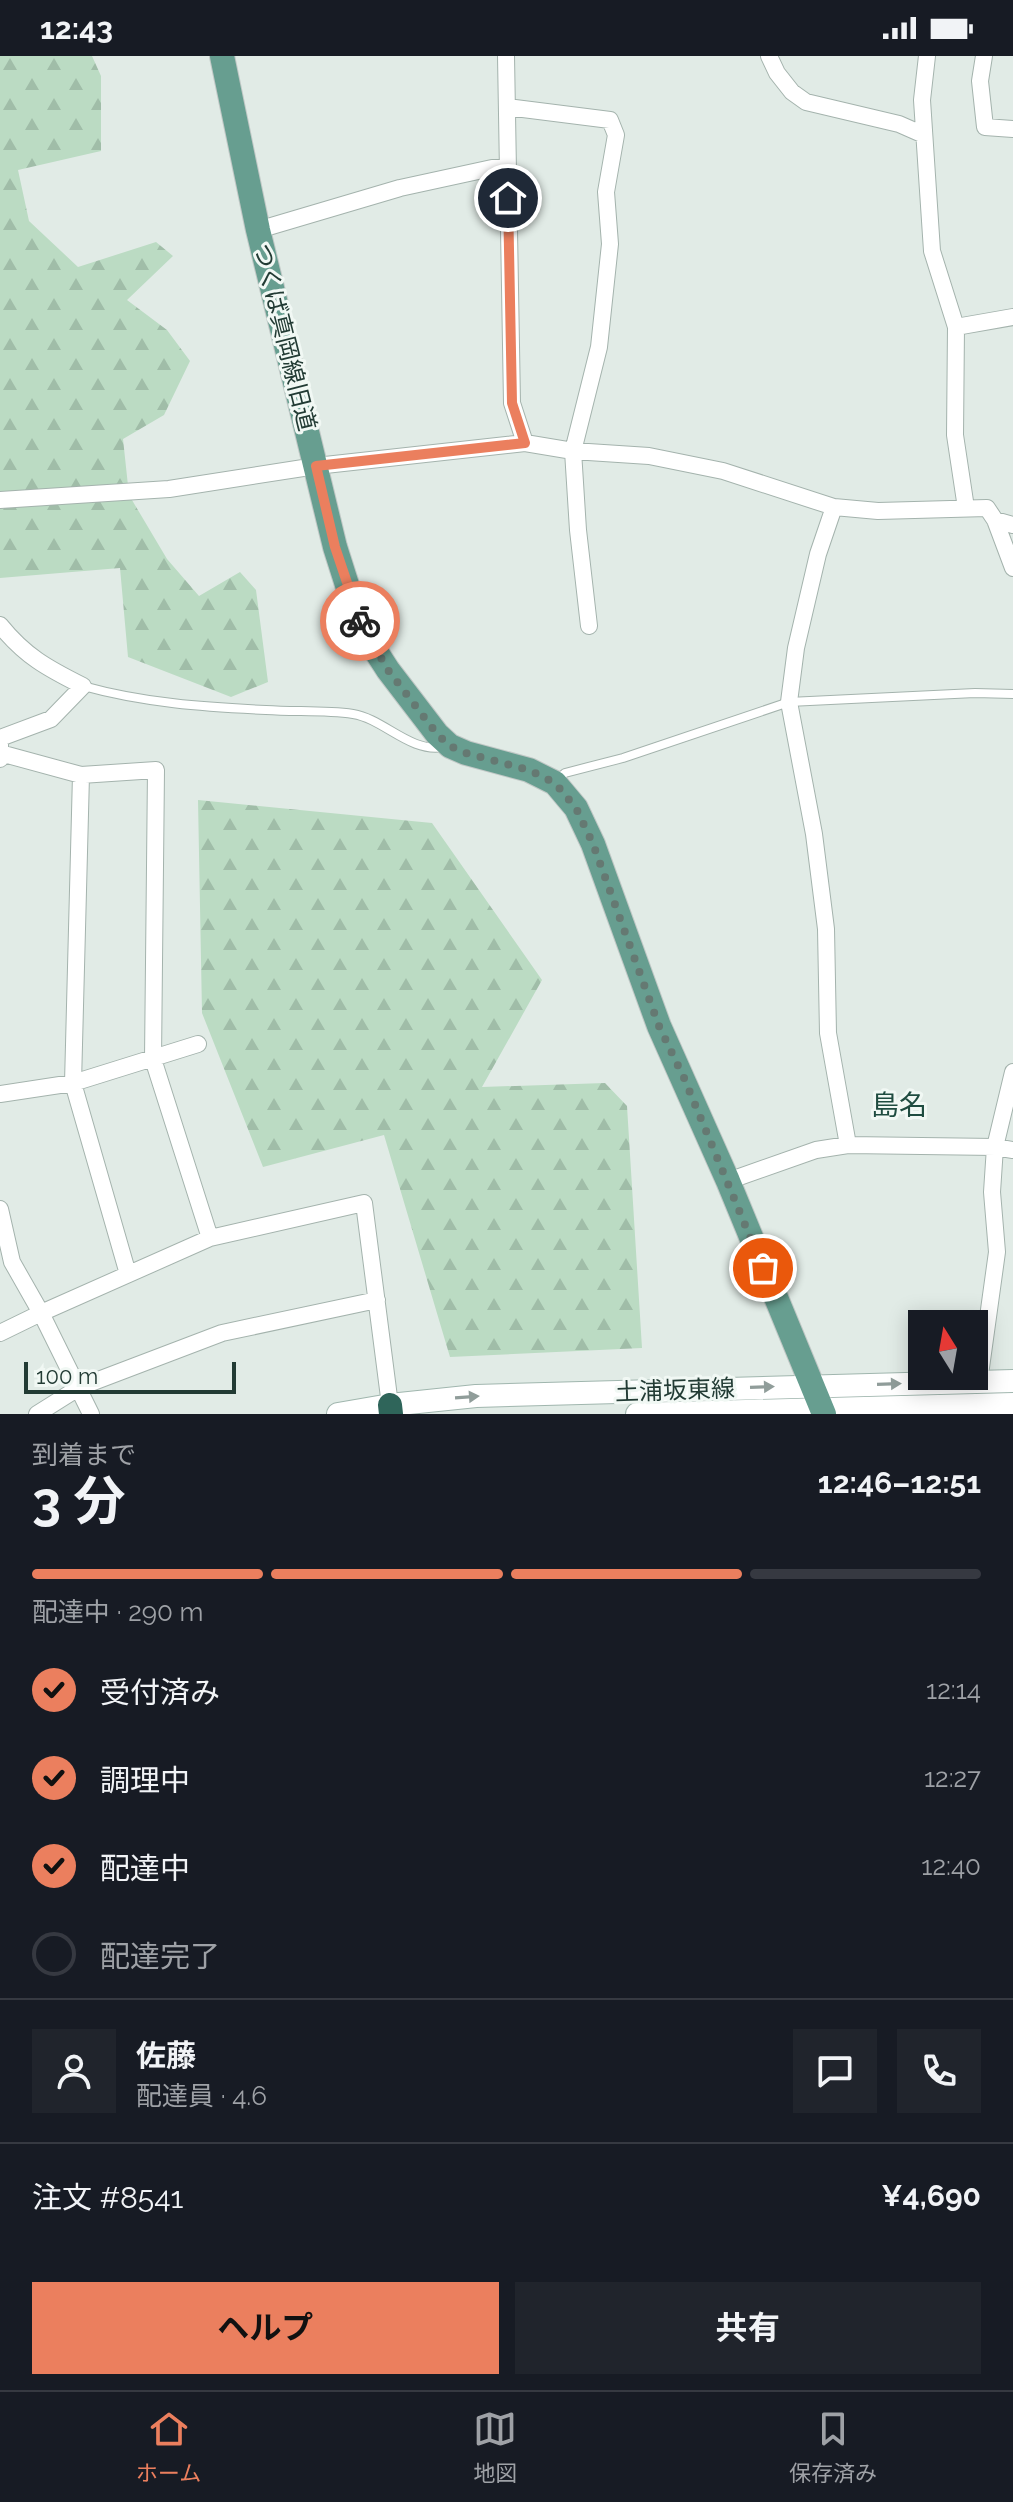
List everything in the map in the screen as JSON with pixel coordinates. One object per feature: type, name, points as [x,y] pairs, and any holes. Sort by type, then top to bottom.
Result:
[{"type":"main road","name":"つくば真岡線旧道","points":[[222,56],[258,230],[335,547],[355,610],[368,639],[417,708],[450,746],[529,770],[555,783],[576,808],[593,844],[659,1026],[728,1181],[823,1412]]},
{"type":"main road","name":"土浦坂東線","points":[[988,1382],[1013,1381]]},
{"type":"main road","name":"土浦坂東線","points":[[338,1414],[391,1410],[476,1396],[908,1384]]},
{"type":"main road","name":"土浦坂東線","points":[[637,1414],[823,1412],[1013,1404]]},
{"type":"street","points":[[506,56],[512,403],[525,443]]},
{"type":"street","points":[[769,56],[777,73],[792,92],[806,102],[899,124],[924,135]]},
{"type":"street","points":[[927,56],[922,100],[932,251],[956,327],[955,435],[966,508]]},
{"type":"street","points":[[984,56],[980,81],[985,127],[1013,129]]},
{"type":"street","points":[[507,107],[610,120],[616,135],[606,192],[610,244],[599,347],[573,451],[589,626]]},
{"type":"street","points":[[258,230],[400,188],[492,168],[508,168]]},
{"type":"street","points":[[956,327],[1013,317]]},
{"type":"street","points":[[0,500],[169,489],[316,466],[525,443],[573,451],[649,456],[723,471],[834,507],[878,511],[987,508],[995,520],[1013,568]]},
{"type":"street","points":[[834,507],[818,554],[796,648],[789,702],[814,834],[826,929],[828,1033],[848,1145]]},
{"type":"street","points":[[995,520],[1013,525]]},
{"type":"street","points":[[0,625],[16,645],[41,665],[83,686],[51,719],[0,738],[0,759]]},
{"type":"street","points":[[0,753],[81,775],[156,770],[153,1059],[210,1238]]},
{"type":"street","points":[[81,775],[73,1083],[128,1274]]},
{"type":"street","points":[[0,1094],[73,1083],[198,1044]]},
{"type":"street","points":[[988,1317],[997,1252],[992,1192],[995,1147],[1013,1072]]},
{"type":"street","points":[[728,1181],[816,1150],[848,1145],[995,1147],[1013,1150]]},
{"type":"street","points":[[0,1333],[210,1238],[364,1203],[391,1410]]},
{"type":"street","points":[[0,1209],[12,1262],[80,1387],[91,1414]]},
{"type":"street","points":[[37,1414],[80,1387],[222,1333],[377,1300]]},
{"type":"lane","points":[[83,686],[120,696],[181,705],[272,711],[297,709],[357,715],[429,749],[450,746]]},
{"type":"lane","points":[[555,783],[565,773],[623,758],[789,702],[1013,694]]},
{"type":"green space","points":[[0,56],[92,56],[101,76],[101,151],[18,170],[29,221],[78,267],[156,242],[173,256],[127,300],[167,330],[190,361],[164,415],[123,439],[129,495],[167,559],[199,596],[240,572],[256,590],[268,682],[231,697],[128,657],[120,568],[0,578]]},
{"type":"green space","points":[[198,800],[432,823],[542,980],[482,1087],[605,1083],[627,1106],[642,1348],[450,1357],[384,1135],[263,1167],[202,1013]]},
{"type":"way so far","points":[[360,621],[388,670],[437,734],[450,746],[529,770],[555,783],[576,808],[593,844],[643,987],[763,1268]]},
{"type":"district","name":"島名","points":[[899,1105]]},
{"type":"route","points":[[360,621],[335,547],[316,466],[525,443],[512,403],[508,198]]}]
